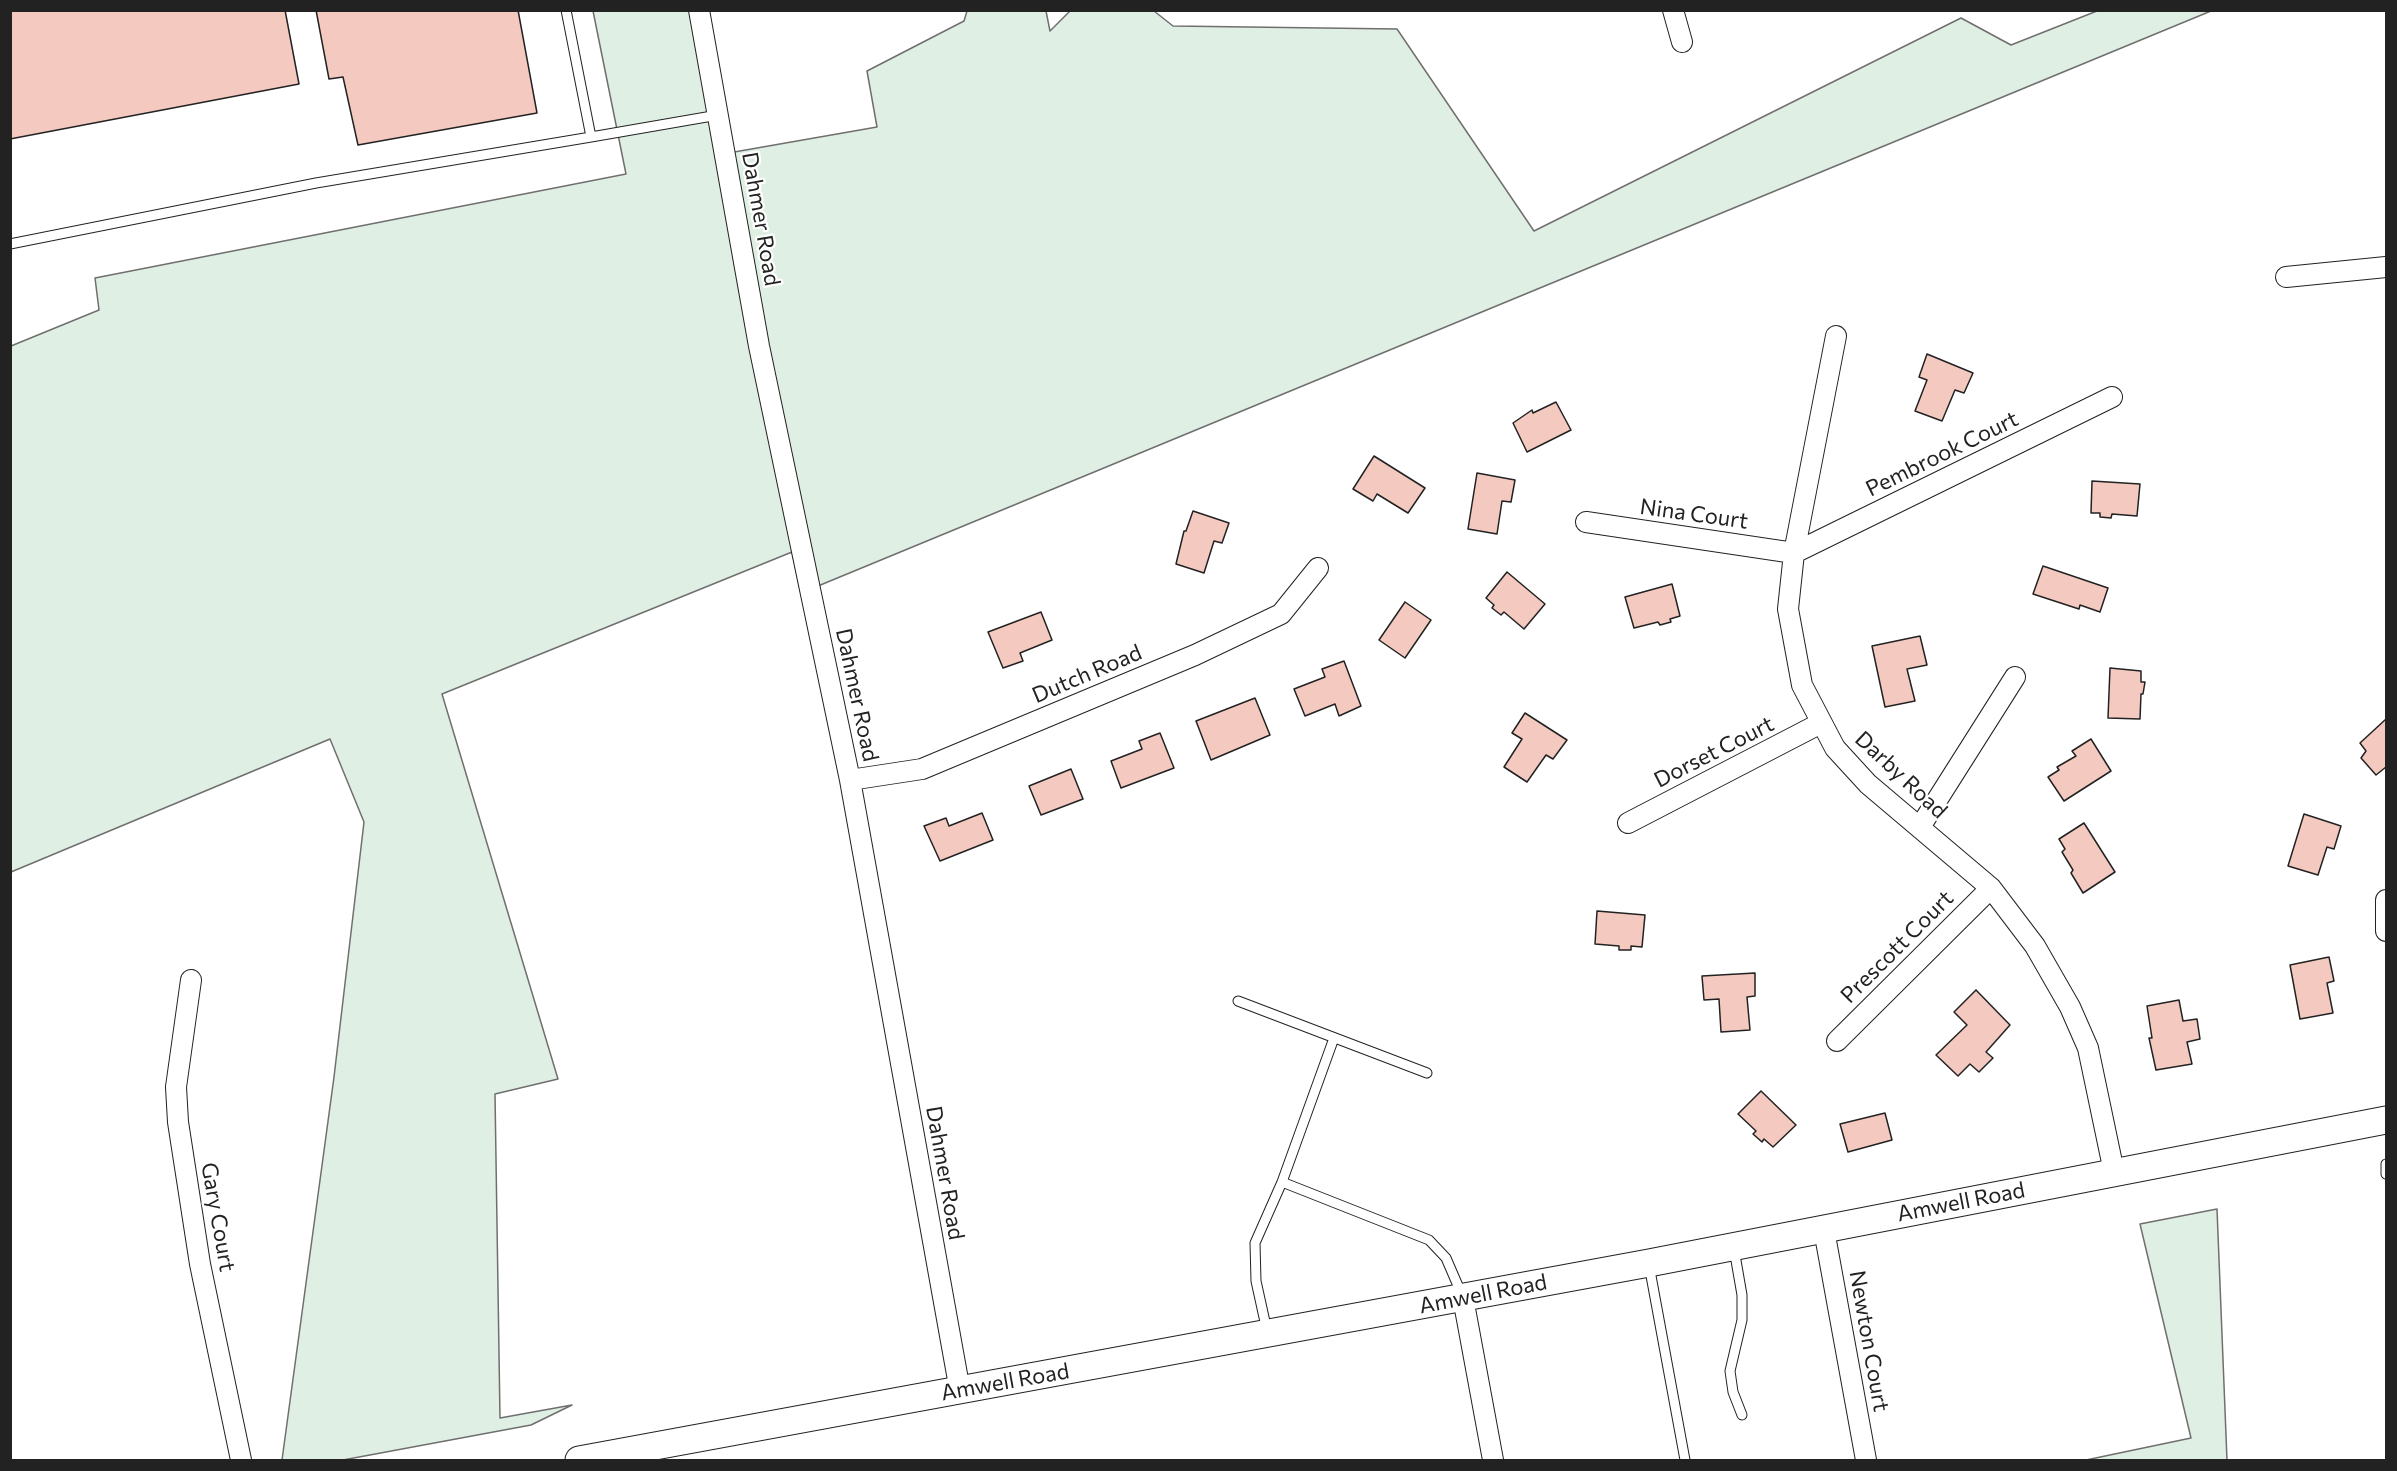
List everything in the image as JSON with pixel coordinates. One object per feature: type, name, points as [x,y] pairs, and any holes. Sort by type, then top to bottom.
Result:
[{"type":"main road","name":"Amwell Road","points":[[579,1461],[1824,1230],[2386,1120]]},
{"type":"street","name":"Dahmer Road","points":[[699,10],[759,346],[850,780],[960,1390]]},
{"type":"street","points":[[1673,10],[1682,42]]},
{"type":"street","points":[[2286,277],[2386,267]]},
{"type":"street","name":"Darby Road","points":[[1836,336],[1794,553],[1788,609],[1802,685],[1835,748],[1868,784],[1991,888],[2035,946],[2070,1007],[2088,1048],[2114,1172]]},
{"type":"street","name":"Pembrook Court","points":[[1794,553],[2112,397]]},
{"type":"street","name":"Nina Court","points":[[1586,522],[1794,553]]},
{"type":"street","name":"Dutch Road","points":[[850,780],[922,769],[1195,655],[1281,614],[1318,568]]},
{"type":"street","points":[[1920,826],[2015,677]]},
{"type":"street","name":"Dorset Court","points":[[1628,823],[1821,723]]},
{"type":"street","name":"Prescott Court","points":[[1837,1041],[1991,888]]},
{"type":"street","points":[[2386,900],[2386,931]]},
{"type":"street","name":"Gary Court","points":[[191,980],[176,1087],[178,1122],[200,1264],[241,1461]]},
{"type":"street","name":"Newton Court","points":[[1824,1230],[1866,1461]]},
{"type":"street","points":[[1463,1298],[1493,1461]]},
{"type":"lane","points":[[566,10],[591,137]]},
{"type":"lane","points":[[10,244],[316,183],[718,115]]},
{"type":"lane","points":[[1238,1001],[1427,1073]]},
{"type":"lane","points":[[1268,1334],[1257,1281],[1255,1243],[1282,1182],[1334,1038]]},
{"type":"lane","points":[[2386,1164],[2386,1174]]},
{"type":"lane","points":[[1282,1182],[1429,1240],[1446,1258],[1463,1298]]},
{"type":"lane","points":[[1734,1246],[1742,1295],[1742,1320],[1730,1371],[1733,1392],[1742,1415]]},
{"type":"lane","points":[[1649,1263],[1685,1461]]},
{"type":"green space","points":[[1071,10],[1154,11],[1173,26],[1397,29],[1534,231],[1961,18],[2011,45],[2097,11],[2211,11],[801,593],[792,552],[442,694],[558,1079],[495,1094],[500,1418],[572,1405],[531,1425],[343,1460],[282,1460],[334,1077],[364,822],[330,739],[11,872],[11,346],[99,310],[95,278],[626,174],[593,11],[691,11],[717,155],[877,127],[867,71],[964,21],[967,11],[1046,11],[1050,31]]},
{"type":"green space","points":[[2217,1209],[2227,1460],[2086,1460],[2191,1438],[2140,1224]]},
{"type":"building","points":[[10,10],[285,10],[299,84],[10,139]]},
{"type":"building","points":[[316,10],[518,10],[537,113],[358,145],[343,77],[329,79]]},
{"type":"building","points":[[1927,354],[1973,373],[1964,393],[1955,390],[1942,421],[1915,411],[1927,380],[1919,377]]},
{"type":"building","points":[[1556,402],[1571,430],[1527,452],[1513,423],[1532,410],[1533,413]]},
{"type":"building","points":[[1374,456],[1425,488],[1408,513],[1377,494],[1373,501],[1353,489]]},
{"type":"building","points":[[1477,473],[1515,480],[1511,502],[1502,501],[1497,534],[1468,529]]},
{"type":"building","points":[[2092,481],[2140,484],[2137,516],[2112,514],[2111,518],[2100,517],[2100,513],[2091,513]]},
{"type":"building","points":[[1193,511],[1229,523],[1222,543],[1214,541],[1204,573],[1176,564],[1184,531],[1186,531]]},
{"type":"building","points":[[2043,566],[2108,588],[2100,612],[2080,605],[2079,609],[2033,594]]},
{"type":"building","points":[[1507,572],[1545,604],[1524,629],[1504,612],[1501,615],[1492,608],[1494,605],[1486,598]]},
{"type":"building","points":[[1672,584],[1680,616],[1660,625],[1658,622],[1634,628],[1625,597]]},
{"type":"building","points":[[1405,602],[1431,620],[1405,658],[1379,640]]},
{"type":"building","points":[[1041,612],[1052,640],[1020,653],[1023,661],[1003,668],[988,632]]},
{"type":"building","points":[[1920,636],[1927,665],[1907,669],[1915,701],[1885,707],[1872,646]]},
{"type":"building","points":[[1344,661],[1361,706],[1339,716],[1335,704],[1305,716],[1294,689],[1325,677],[1322,669]]},
{"type":"building","points":[[2110,668],[2141,671],[2141,682],[2145,682],[2143,694],[2141,694],[2140,719],[2108,718]]},
{"type":"building","points":[[1255,698],[1270,735],[1211,760],[1196,721]]},
{"type":"building","points":[[1525,713],[1567,740],[1553,759],[1546,755],[1527,782],[1504,767],[1522,739],[1512,733]]},
{"type":"building","points":[[2386,719],[2386,767],[2376,775],[2361,758],[2366,751],[2360,743]]},
{"type":"building","points":[[1160,733],[1174,768],[1121,788],[1111,761],[1142,749],[1139,741]]},
{"type":"building","points":[[2091,739],[2111,771],[2064,801],[2048,777],[2059,770],[2057,767],[2076,756],[2072,751]]},
{"type":"building","points":[[1071,769],[1083,799],[1041,815],[1029,786]]},
{"type":"building","points":[[982,813],[993,840],[940,861],[924,826],[946,818],[949,826]]},
{"type":"building","points":[[2304,814],[2341,826],[2334,849],[2327,847],[2318,875],[2288,866]]},
{"type":"building","points":[[2084,823],[2115,872],[2083,893],[2071,873],[2073,870],[2062,852],[2065,849],[2059,839]]},
{"type":"building","points":[[1597,911],[1645,915],[1642,947],[1631,946],[1631,950],[1619,950],[1619,946],[1595,944]]},
{"type":"building","points":[[2329,957],[2334,981],[2327,983],[2333,1013],[2300,1019],[2290,965]]},
{"type":"building","points":[[1755,973],[1755,996],[1747,997],[1750,1030],[1721,1032],[1719,999],[1704,1000],[1702,976]]},
{"type":"building","points":[[1976,990],[2010,1025],[1986,1052],[1993,1058],[1979,1072],[1970,1064],[1958,1076],[1936,1055],[1967,1025],[1954,1012]]},
{"type":"building","points":[[2179,1000],[2183,1021],[2197,1019],[2200,1039],[2187,1042],[2192,1064],[2156,1070],[2149,1038],[2152,1038],[2147,1006]]},
{"type":"building","points":[[1761,1091],[1796,1125],[1773,1147],[1764,1139],[1762,1142],[1753,1134],[1756,1131],[1738,1114]]},
{"type":"building","points":[[1885,1113],[1892,1140],[1848,1152],[1840,1124]]}]
